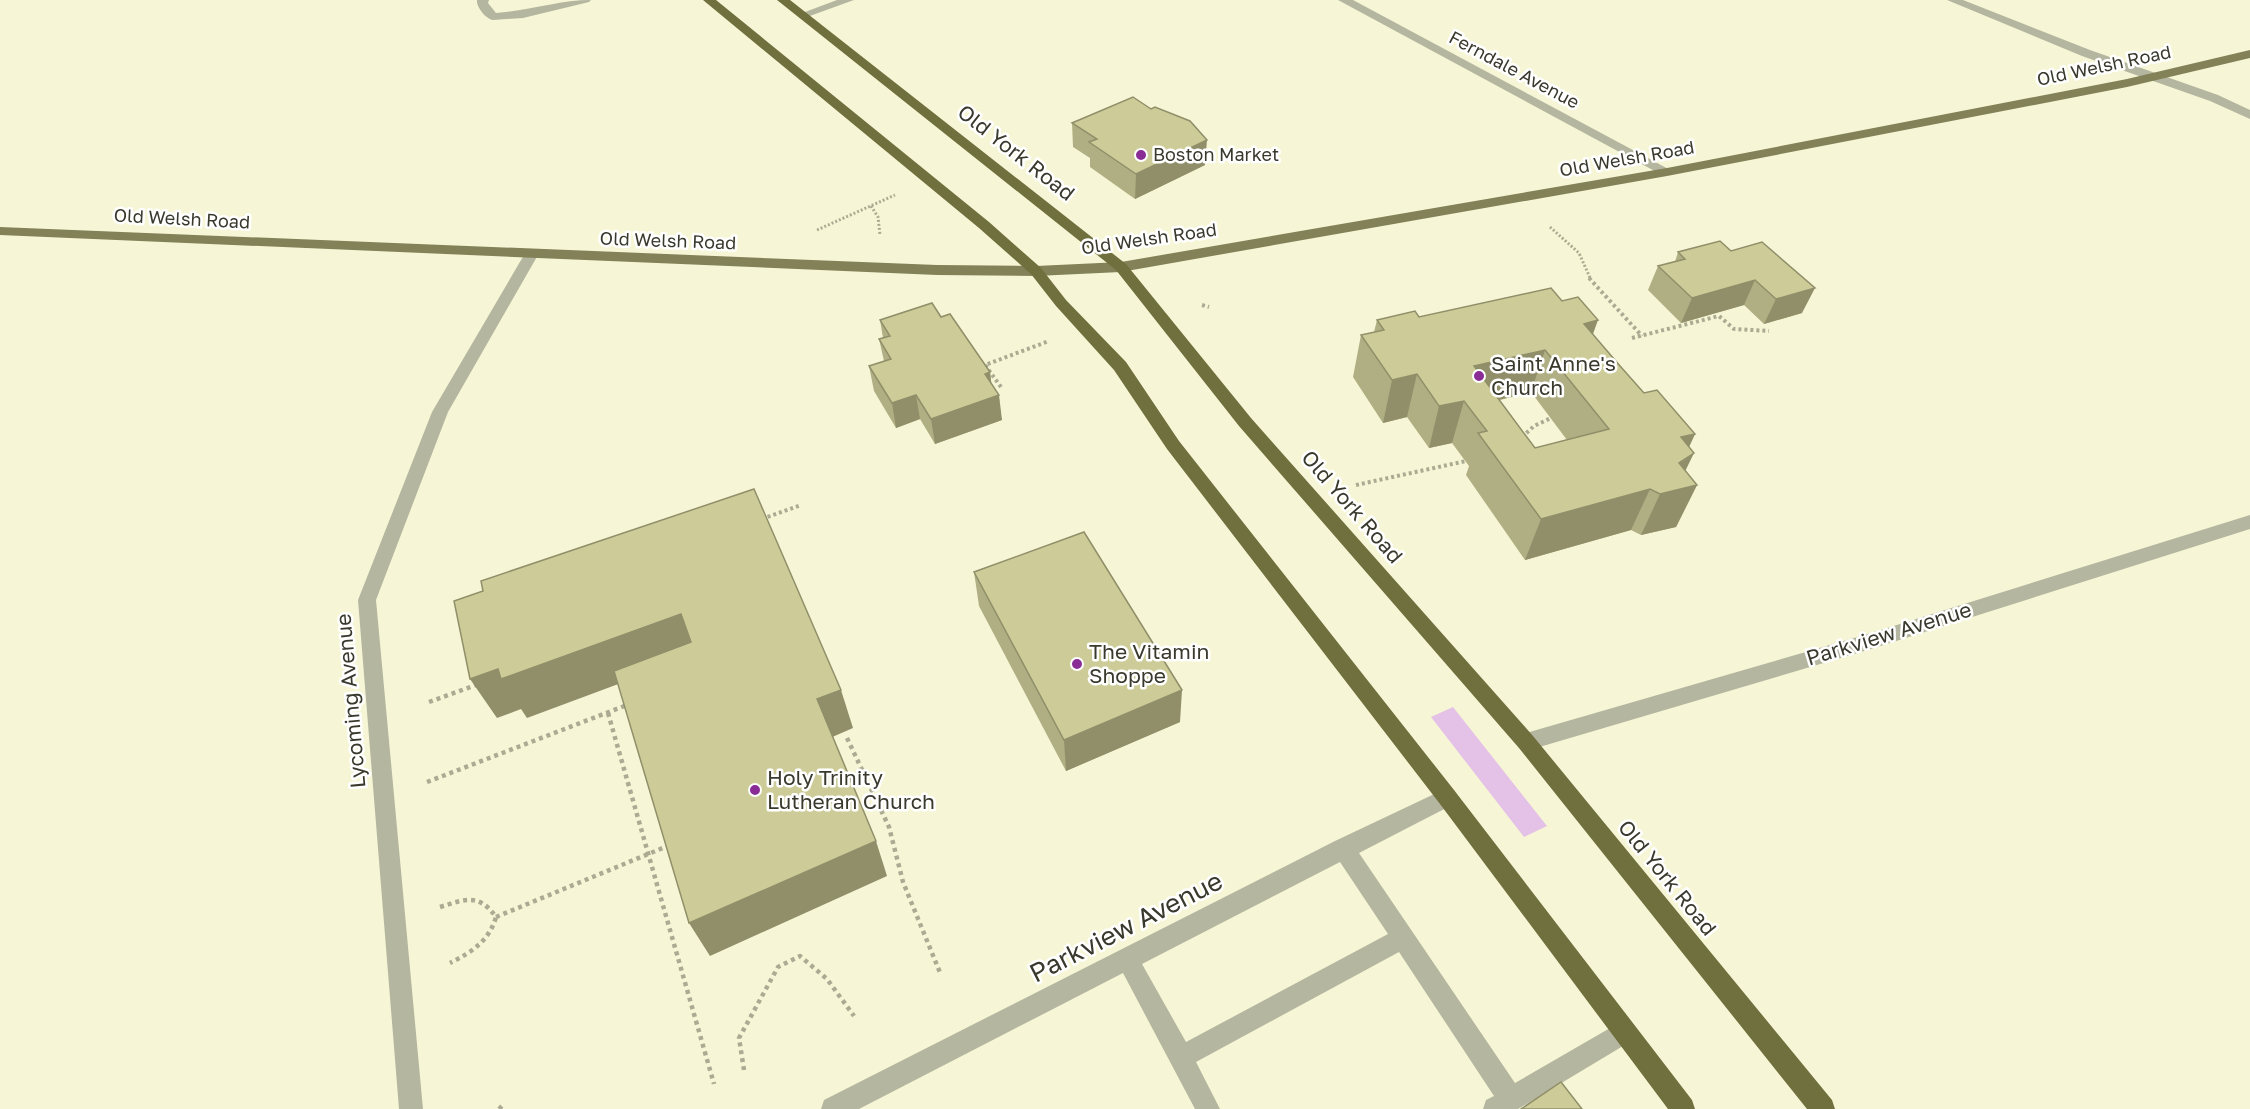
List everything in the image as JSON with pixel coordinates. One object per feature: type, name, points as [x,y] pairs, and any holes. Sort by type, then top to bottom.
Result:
[{"type":"highway","points":[[709,0],[984,225],[1036,271],[1061,303],[1120,366],[1173,446],[1447,797],[1683,1109]]},
{"type":"highway","name":"Old York Road","points":[[783,0],[1120,267],[1245,422],[1526,742],[1823,1109]]},
{"type":"main road","name":"Old Welsh Road","points":[[0,231],[926,270],[1036,271],[1120,267],[1666,172],[2155,76],[2250,54]]},
{"type":"street","points":[[483,0],[482,3],[493,17],[523,15],[585,0]]},
{"type":"street","points":[[540,10],[550,0]]},
{"type":"street","points":[[803,15],[848,0]]},
{"type":"street","name":"Ferndale Avenue","points":[[1344,0],[1666,172]]},
{"type":"street","points":[[1953,0],[2086,53],[2214,98],[2250,115]]},
{"type":"street","name":"Lycoming Avenue","points":[[411,1109],[367,600],[440,412],[531,255]]},
{"type":"street","name":"Parkview Avenue","points":[[1526,742],[1871,641],[2250,522]]},
{"type":"street","name":"Parkview Avenue","points":[[832,1109],[1447,797]]},
{"type":"street","points":[[1343,848],[1403,938],[1503,1104],[1625,1032]]},
{"type":"street","points":[[1181,1057],[1403,938]]},
{"type":"street","points":[[1127,958],[1208,1109]]},
{"type":"path","points":[[814,231],[888,198]]},
{"type":"path","points":[[871,206],[879,217],[881,241]]},
{"type":"path","points":[[1550,227],[1579,254],[1588,277],[1642,336]]},
{"type":"path","points":[[1202,305],[1209,307]]},
{"type":"path","points":[[1632,338],[1719,316],[1734,328],[1769,331]]},
{"type":"path","points":[[1001,387],[985,365],[1052,339]]},
{"type":"path","points":[[1518,440],[1534,426],[1551,418]]},
{"type":"path","points":[[1356,485],[1466,461]]},
{"type":"path","points":[[756,521],[801,505]]},
{"type":"path","points":[[429,702],[481,683]]},
{"type":"path","points":[[427,782],[628,705]]},
{"type":"path","points":[[608,713],[714,1084]]},
{"type":"path","points":[[847,738],[889,827],[903,882],[941,975]]},
{"type":"path","points":[[496,917],[675,843]]},
{"type":"path","points":[[440,908],[462,899],[478,900],[489,906],[496,917],[494,928],[485,941],[472,952],[450,963]]},
{"type":"path","points":[[744,1070],[739,1038],[778,967],[800,956],[827,979],[855,1016]]},
{"type":"path","points":[[499,1109],[504,1104]]},
{"type":"shaded area","points":[[1453,707],[1547,826],[1524,837],[1431,717]]},
{"type":"building","points":[[1133,97],[1151,109],[1155,107],[1190,121],[1207,140],[1136,174],[1089,142],[1097,139],[1072,123]]},
{"type":"building","points":[[1720,241],[1731,251],[1762,242],[1815,288],[1776,299],[1755,280],[1692,298],[1658,266],[1685,259],[1678,252]]},
{"type":"building","points":[[1551,288],[1562,301],[1578,297],[1598,320],[1584,324],[1644,393],[1657,390],[1695,434],[1681,437],[1694,453],[1679,463],[1697,485],[1660,494],[1650,489],[1541,519],[1478,433],[1487,431],[1464,401],[1439,406],[1417,374],[1392,380],[1361,335],[1384,330],[1377,320],[1415,311],[1419,317]],"holes":[[[1545,350],[1609,429],[1535,448],[1474,366]]]},
{"type":"building","points":[[932,303],[941,317],[950,314],[990,372],[985,374],[999,395],[931,419],[916,395],[892,403],[869,366],[891,359],[879,339],[890,336],[880,320]]},
{"type":"building","name":"Holy Trinity Lutheran Church","points":[[754,489],[841,690],[817,699],[876,841],[689,923],[614,671],[691,642],[681,614],[501,679],[498,669],[470,679],[454,601],[483,591],[481,581]]},
{"type":"building","name":"The Vitamin Shoppe","points":[[1084,532],[1182,690],[1064,740],[974,572]]},
{"type":"building","points":[[1561,1082],[1582,1109],[1521,1109]]},
{"type":"place","name":"Boston Market","points":[[1141,155]]},
{"type":"place","name":"Saint Anne's Church","points":[[1479,376]]},
{"type":"place","name":"The Vitamin Shoppe","points":[[1077,664]]},
{"type":"place","name":"Holy Trinity Lutheran Church","points":[[755,790]]}]
